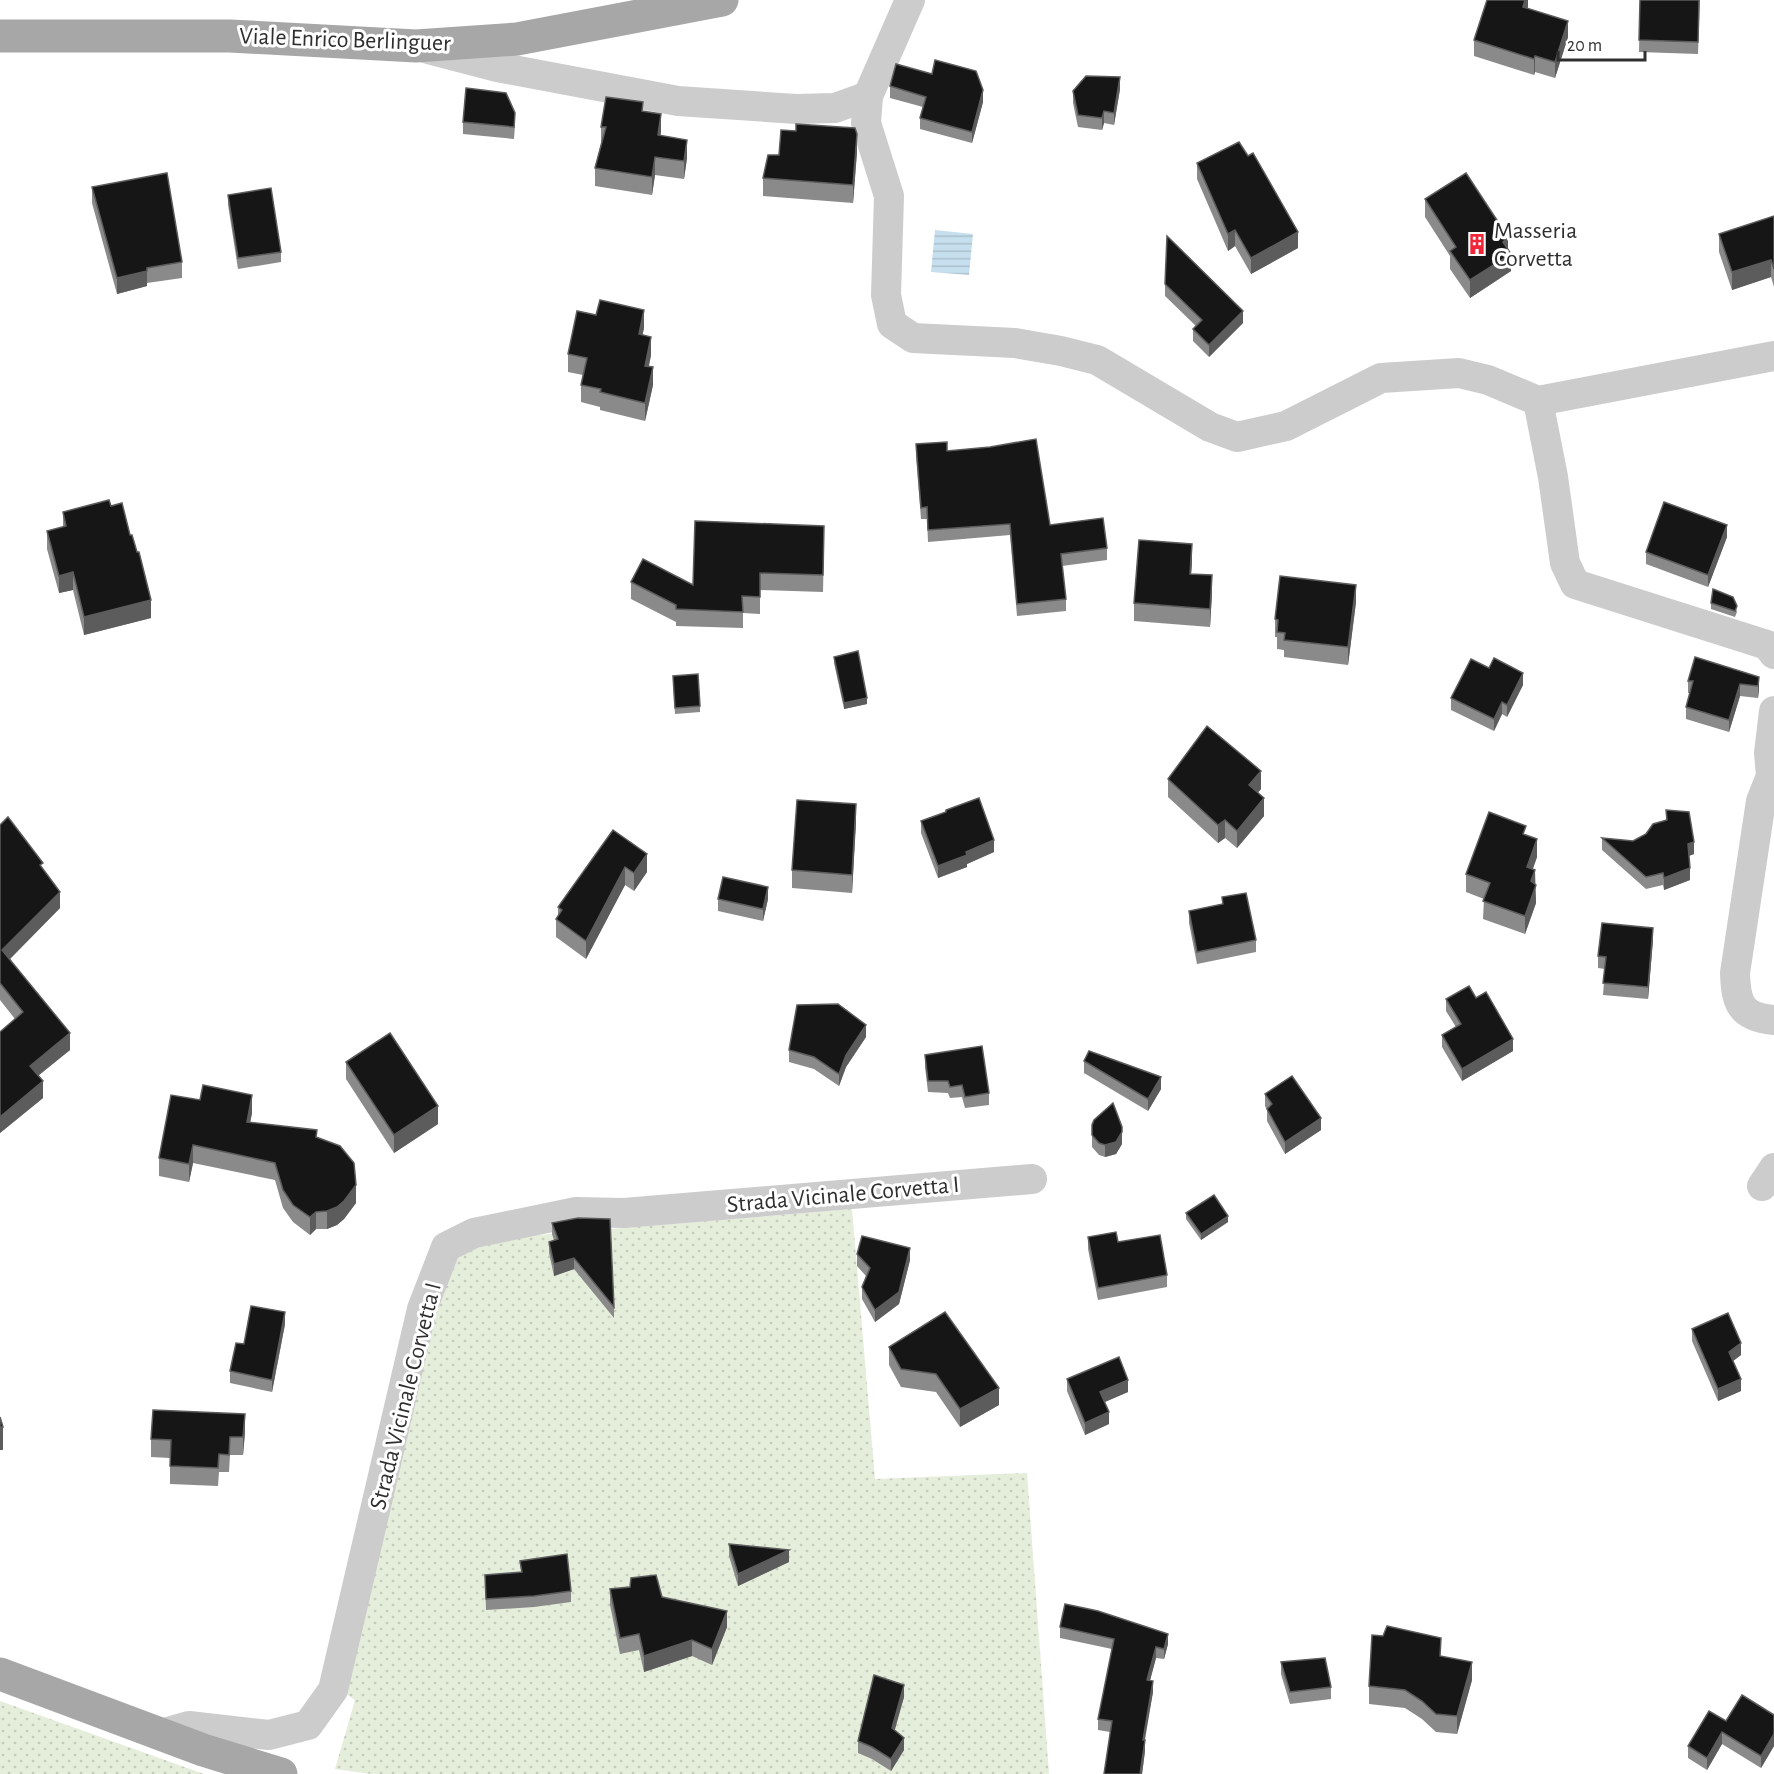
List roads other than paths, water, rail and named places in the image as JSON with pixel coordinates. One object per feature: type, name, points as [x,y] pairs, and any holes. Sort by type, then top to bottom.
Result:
[{"type":"main road","name":"Viale Enrico Berlinguer","points":[[0,36],[230,36],[416,46],[517,39],[722,0]]},
{"type":"main road","points":[[0,1674],[203,1750],[281,1774]]},
{"type":"street","points":[[910,0],[868,96],[866,123],[889,196],[886,295],[892,324],[913,338],[1015,343],[1097,360],[1210,426],[1237,437],[1286,426],[1381,378],[1459,373],[1488,380],[1538,401],[1774,356]]},
{"type":"street","points":[[416,46],[497,67],[678,101],[796,109],[835,108],[868,96]]},
{"type":"street","points":[[1538,401],[1553,477],[1565,563],[1575,584],[1767,645],[1774,654]]},
{"type":"street","points":[[1774,711],[1769,753],[1772,776],[1761,801],[1735,973],[1736,994],[1742,1007],[1759,1019],[1774,1020]]},
{"type":"street","name":"Strada Vicinale Corvetta I","points":[[161,1734],[189,1726],[269,1735],[308,1725],[333,1690],[422,1309],[446,1247],[474,1233],[576,1212],[624,1213],[1032,1179]]},
{"type":"water","points":[[935,230],[973,234],[969,275],[931,272]]},
{"type":"place","name":"Masseria Corvetta","points":[[1477,244]]}]
